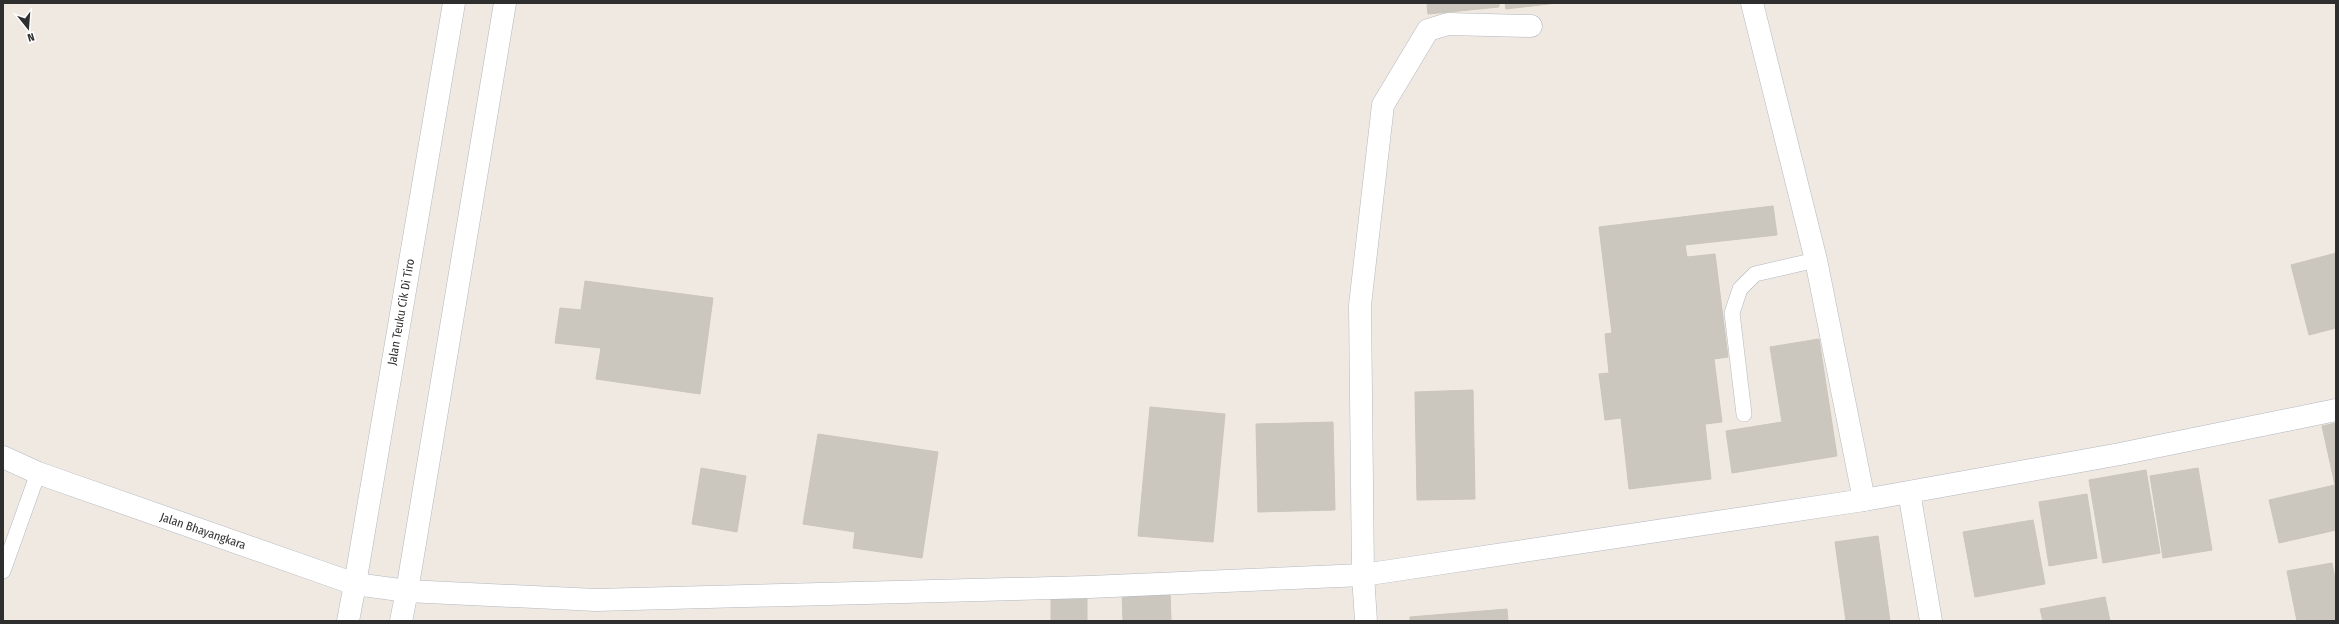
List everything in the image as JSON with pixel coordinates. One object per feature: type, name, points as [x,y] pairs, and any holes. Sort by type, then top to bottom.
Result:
[{"type":"street","name":"Jalan Teuku Cik Di Tiro","points":[[348,621],[454,3]]},
{"type":"street","points":[[401,621],[505,3]]},
{"type":"street","points":[[1752,3],[1816,260],[1864,500]]},
{"type":"street","points":[[1366,621],[1363,574],[1360,305],[1383,105],[1428,30],[1448,24],[1531,26]]},
{"type":"street","name":"Jalan Bhayangkara","points":[[3,457],[38,473],[355,584],[407,591],[596,600],[1089,587],[1363,574],[1864,500],[2120,454],[2336,410]]},
{"type":"street","points":[[1909,492],[1931,621]]},
{"type":"lane","points":[[1744,414],[1732,313],[1740,289],[1755,274],[1816,260]]},
{"type":"lane","points":[[3,571],[38,473]]},
{"type":"building","points":[[1427,3],[1499,3],[1499,7],[1428,14]]},
{"type":"building","points":[[1505,3],[1557,3],[1506,9]]},
{"type":"building","points":[[1773,206],[1777,235],[1685,245],[1687,257],[1715,254],[1728,357],[1714,359],[1722,422],[1705,424],[1711,479],[1629,489],[1621,418],[1605,420],[1599,374],[1609,373],[1605,334],[1612,333],[1599,227]]},
{"type":"building","points":[[2336,253],[2336,328],[2309,335],[2291,265]]},
{"type":"building","points":[[585,281],[713,298],[700,394],[596,379],[601,348],[555,343],[560,308],[581,310]]},
{"type":"building","points":[[1819,339],[1837,456],[1732,473],[1726,431],[1782,422],[1770,347]]},
{"type":"building","points":[[1473,390],[1475,499],[1417,500],[1415,392]]},
{"type":"building","points":[[1150,407],[1225,414],[1213,542],[1138,536]]},
{"type":"building","points":[[1333,422],[1335,510],[1258,512],[1256,424]]},
{"type":"building","points":[[2336,423],[2336,530],[2279,543],[2269,500],[2335,485],[2322,426]]},
{"type":"building","points":[[818,434],[938,452],[922,558],[853,548],[855,532],[803,524]]},
{"type":"building","points":[[701,468],[746,476],[737,532],[692,524]]},
{"type":"building","points":[[2198,468],[2212,550],[2163,558],[2150,476]]},
{"type":"building","points":[[2146,470],[2160,553],[2103,563],[2089,480]]},
{"type":"building","points":[[2087,494],[2097,558],[2049,566],[2039,502]]},
{"type":"building","points":[[2033,520],[2045,584],[1975,597],[1963,532]]},
{"type":"building","points":[[1878,536],[1890,621],[1846,621],[1835,542]]},
{"type":"building","points":[[2332,563],[2336,584],[2336,621],[2297,621],[2287,571]]},
{"type":"building","points":[[1170,590],[1171,621],[1123,621],[1122,592]]},
{"type":"building","points":[[1051,594],[1087,594],[1087,621],[1051,621]]},
{"type":"building","points":[[2105,597],[2110,621],[2043,621],[2040,609]]},
{"type":"building","points":[[1507,609],[1508,621],[1410,621],[1410,617]]}]
